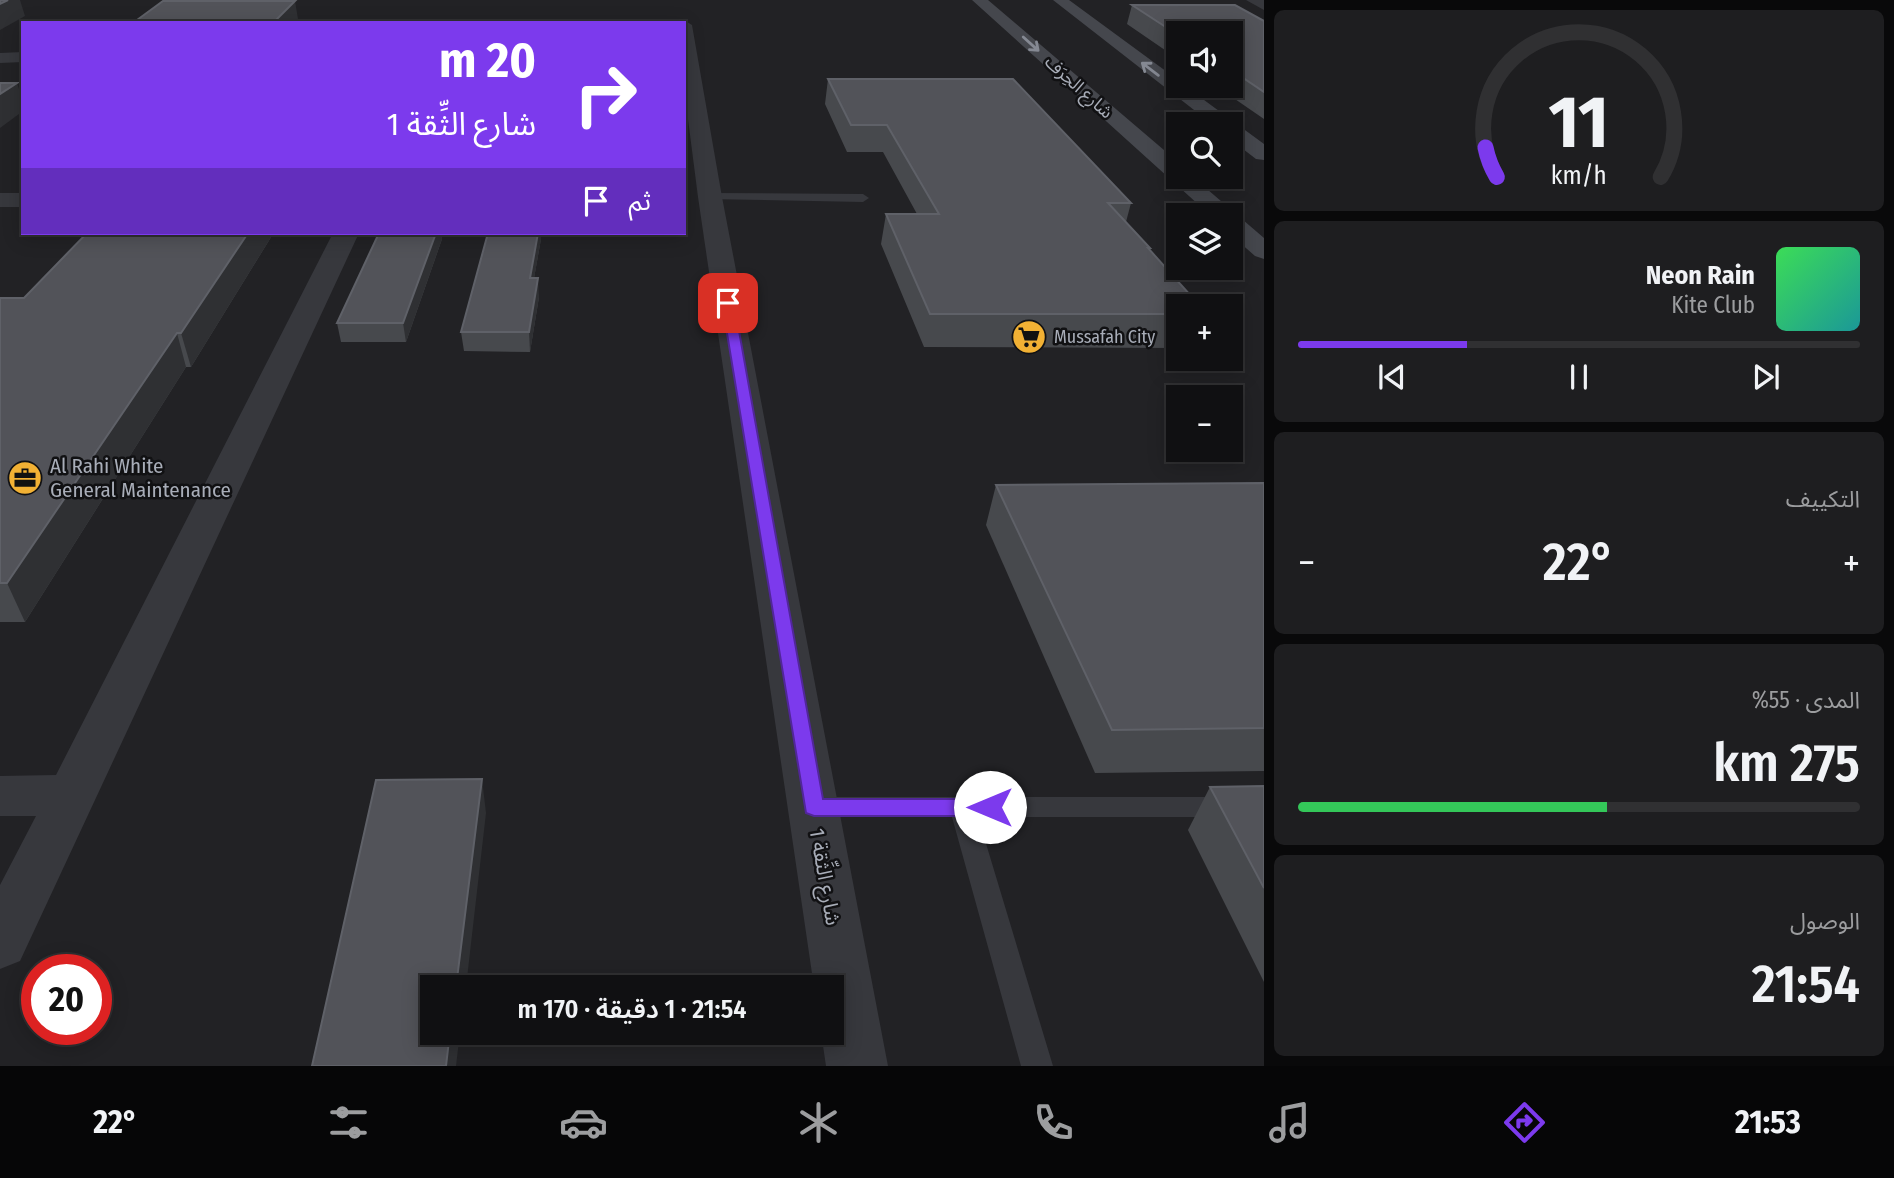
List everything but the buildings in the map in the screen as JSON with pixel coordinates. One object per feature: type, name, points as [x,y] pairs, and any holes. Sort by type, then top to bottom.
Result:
[{"type":"street","name":"شارع الحِرَف","points":[[979,0],[1166,165]]},
{"type":"street","points":[[1060,0],[1208,112]]},
{"type":"street","points":[[1254,0],[1264,5]]},
{"type":"street","name":"شارع الثِّقة 1","points":[[686,48],[697,197],[814,807],[858,1066]]},
{"type":"street","points":[[0,58],[21,58]]},
{"type":"street","points":[[1243,139],[1264,154]]},
{"type":"street","name":"شارع الحِرَف","points":[[1194,189],[1209,203]]},
{"type":"street","points":[[0,200],[21,200]]},
{"type":"street","points":[[1243,232],[1264,251]]},
{"type":"street","points":[[0,943],[345,235]]},
{"type":"street","points":[[0,796],[73,795]]},
{"type":"lane","points":[[697,197],[863,198]]},
{"type":"lane","points":[[814,807],[1264,807]]},
{"type":"lane","points":[[962,807],[1037,1066]]},
{"type":"shaded area","points":[[0,0],[1264,0],[1264,1066],[0,1066]]},
{"type":"place","name":"Mussafah City","points":[[1029,337]]},
{"type":"place","name":"Al Rahi White General Maintenance","points":[[25,478]]},
{"type":"route","points":[[728,303],[814,807],[990,807]]}]
